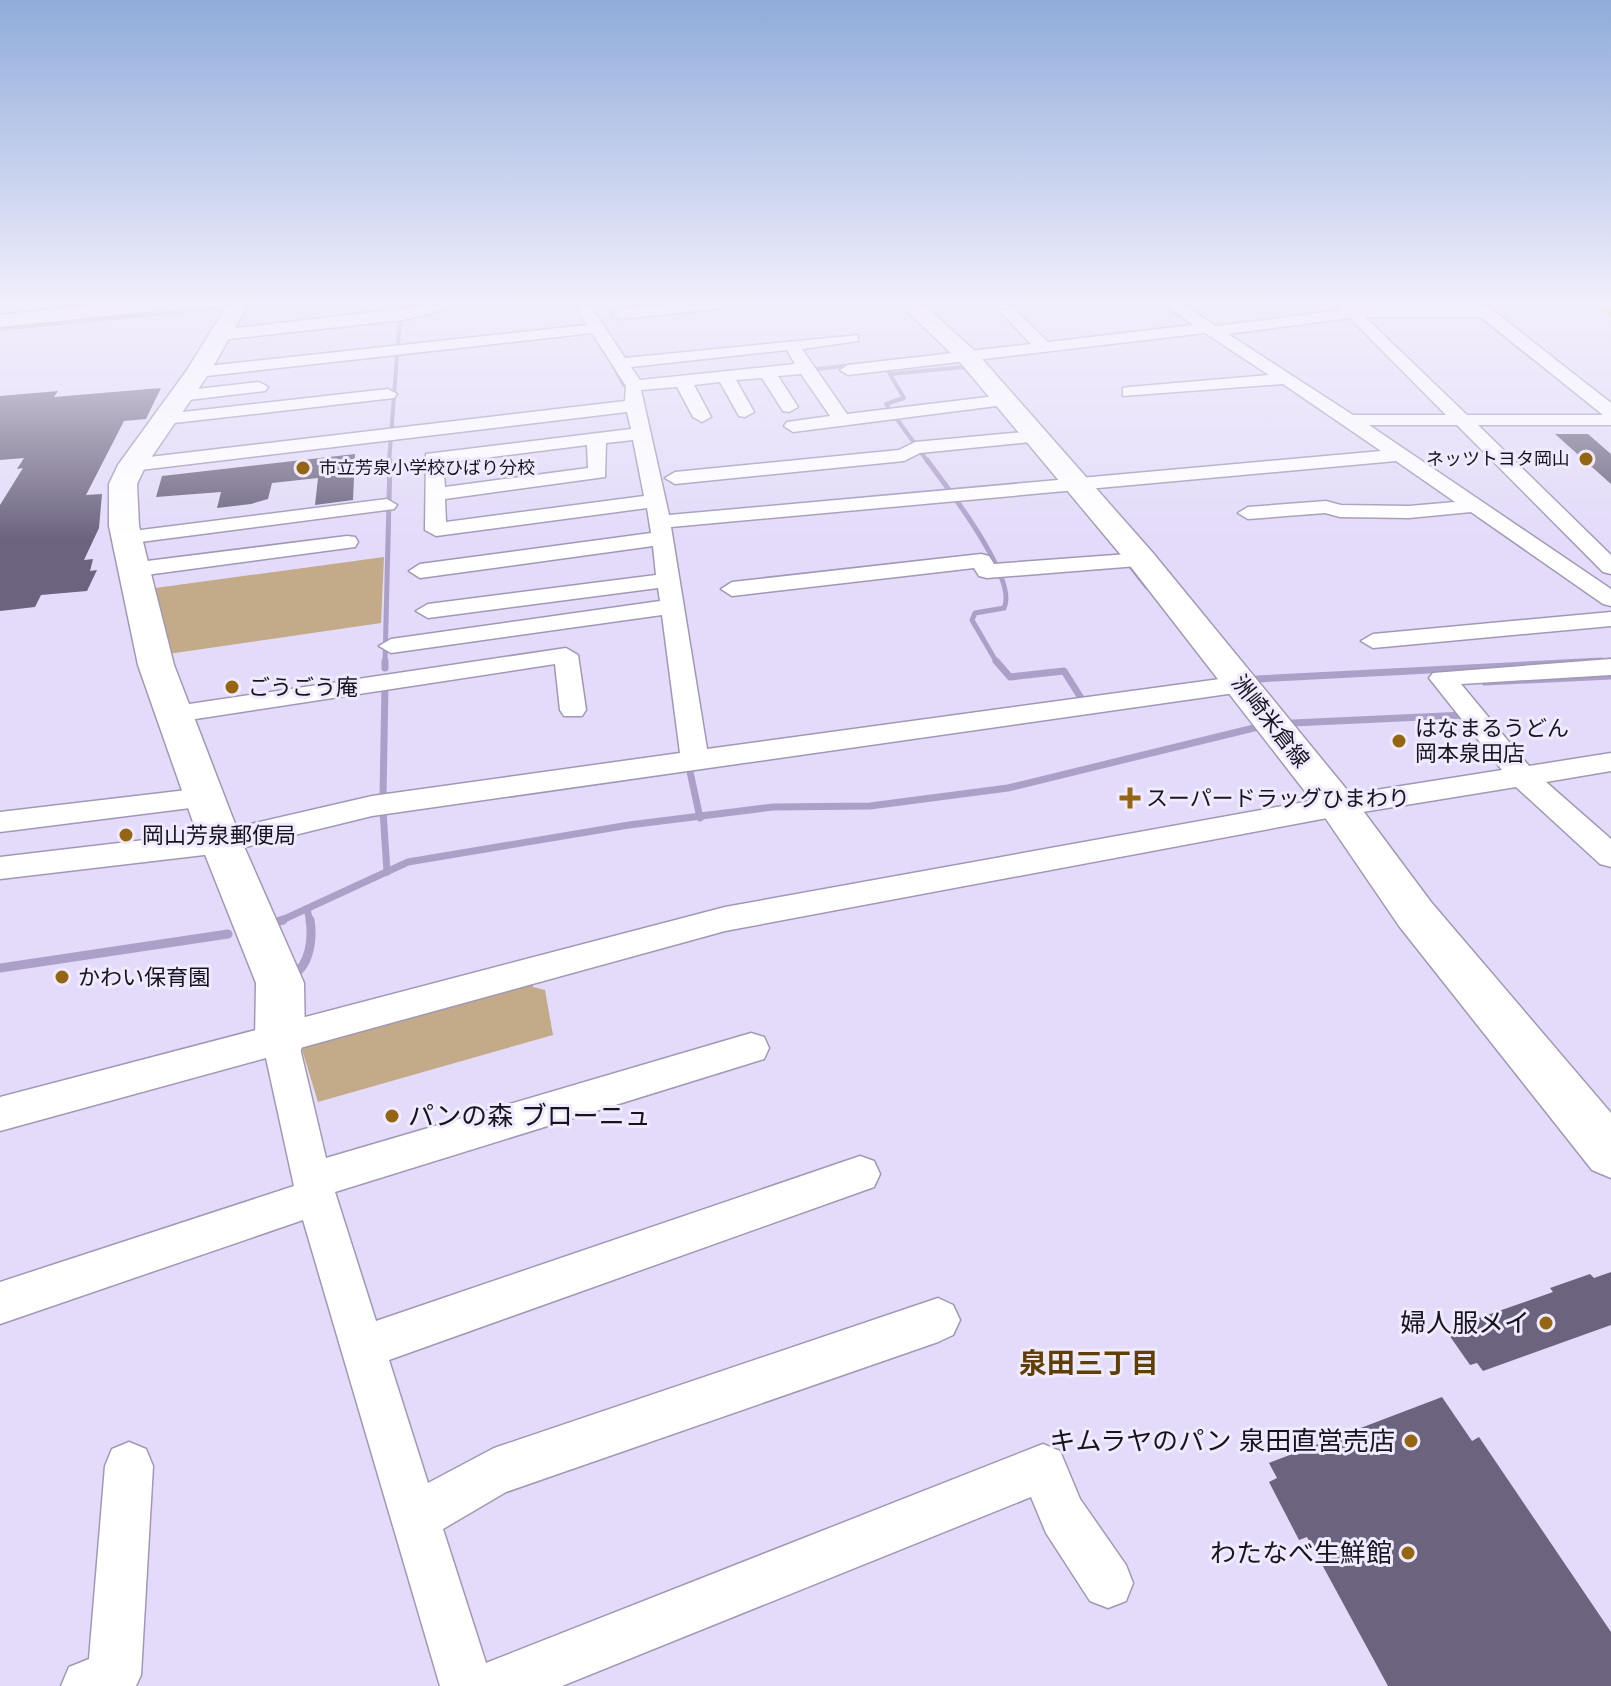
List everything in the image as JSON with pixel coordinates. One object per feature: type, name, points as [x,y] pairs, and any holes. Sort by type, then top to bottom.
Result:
[{"type":"street","points":[[189,384],[139,455],[123,484],[125,538],[131,570],[156,665],[221,842],[280,983],[280,1041],[315,1189],[467,1686]]},
{"type":"street","points":[[630,384],[643,433],[657,528],[664,608],[695,760]]},
{"type":"street","points":[[139,455],[394,426],[635,394],[684,384],[702,417]]},
{"type":"street","points":[[729,384],[745,412]]},
{"type":"street","points":[[774,384],[789,407]]},
{"type":"street","points":[[818,384],[843,421]]},
{"type":"street","name":"洲崎米倉線","points":[[990,384],[1131,561],[1242,684],[1338,806],[1415,914],[1611,1153]]},
{"type":"street","points":[[1129,392],[1226,384]]},
{"type":"street","points":[[1289,384],[1349,420],[1393,455],[1469,507],[1611,599]]},
{"type":"street","points":[[1424,384],[1611,567]]},
{"type":"street","points":[[1574,384],[1611,412]]},
{"type":"street","points":[[180,396],[271,385]]},
{"type":"street","points":[[165,419],[388,394]]},
{"type":"street","points":[[793,426],[1004,400]]},
{"type":"street","points":[[1349,420],[1611,420]]},
{"type":"street","points":[[643,433],[433,458],[436,530],[657,528]]},
{"type":"street","points":[[820,434],[834,462]]},
{"type":"street","points":[[675,478],[904,455],[917,448],[1035,437]]},
{"type":"street","points":[[435,494],[598,473],[596,439]]},
{"type":"street","points":[[420,571],[657,528],[1393,455]]},
{"type":"street","points":[[125,538],[387,505]]},
{"type":"street","points":[[1248,513],[1326,507],[1340,511],[1409,512],[1469,507]]},
{"type":"street","points":[[131,570],[347,542]]},
{"type":"street","points":[[732,589],[981,561],[987,571],[1001,571],[1131,561]]},
{"type":"street","points":[[428,611],[661,581]]},
{"type":"street","points":[[391,646],[664,608]]},
{"type":"street","points":[[1373,641],[1611,619]]},
{"type":"street","points":[[176,714],[566,655],[573,710]]},
{"type":"street","points":[[1611,667],[1442,678],[1522,776],[1611,856]]},
{"type":"street","points":[[0,868],[221,842],[372,806],[1242,684]]},
{"type":"street","points":[[0,1114],[725,919],[1338,806],[1611,762]]},
{"type":"street","points":[[0,822],[204,798]]},
{"type":"street","points":[[0,1303],[315,1189],[751,1048]]},
{"type":"street","points":[[364,1347],[860,1174]]},
{"type":"street","points":[[416,1518],[494,1472],[938,1320]]},
{"type":"street","points":[[88,1686],[114,1675],[129,1466]]},
{"type":"street","points":[[496,1686],[1043,1468],[1063,1516],[1108,1583]]},
{"type":"shaded area","points":[[384,557],[381,623],[168,654],[148,589]]},
{"type":"shaded area","points":[[531,982],[533,987],[545,990],[553,1035],[318,1102],[300,1043]]},
{"type":"building","points":[[161,388],[146,419],[124,421],[86,495],[102,494],[99,528],[84,560],[93,559],[90,571],[97,570],[87,591],[41,595],[35,607],[0,611],[0,505],[23,468],[17,469],[24,458],[0,460],[0,396],[58,391],[54,397]]},
{"type":"building","name":"ネッツトヨタ岡山","points":[[1555,434],[1588,434],[1611,454],[1611,484]]},
{"type":"building","points":[[355,454],[353,500],[315,505],[318,478],[272,483],[268,499],[217,508],[221,492],[156,497],[162,476]]},
{"type":"building","points":[[1611,1272],[1611,1325],[1483,1371],[1477,1363],[1470,1365],[1449,1335],[1457,1332],[1453,1327],[1553,1292],[1550,1288],[1590,1274],[1594,1278]]},
{"type":"building","points":[[1442,1397],[1472,1441],[1479,1437],[1611,1632],[1611,1686],[1388,1686],[1307,1537],[1299,1540],[1269,1482],[1277,1478],[1269,1463]]},
{"type":"waterway","points":[[389,462],[395,384]]},
{"type":"waterway","points":[[896,384],[904,398],[886,404],[928,462]]},
{"type":"waterway","points":[[385,663],[390,460]]},
{"type":"waterway","points":[[927,460],[964,511],[1001,576],[1006,594],[1004,608],[975,613],[972,620],[997,663]]},
{"type":"waterway","points":[[1125,559],[1147,587]]},
{"type":"waterway","points":[[1570,663],[1611,660]]},
{"type":"waterway","points":[[996,661],[1010,677],[1064,671],[1081,698]]},
{"type":"waterway","points":[[1570,663],[1601,661]]},
{"type":"waterway","points":[[385,663],[385,668]]},
{"type":"waterway","points":[[1564,663],[1570,663]]},
{"type":"waterway","points":[[1256,679],[1570,663]]},
{"type":"waterway","points":[[1485,682],[1611,676]]},
{"type":"waterway","points":[[383,797],[385,685]]},
{"type":"waterway","points":[[1293,723],[1465,715]]},
{"type":"waterway","points":[[700,816],[773,807],[870,806],[1008,788],[1262,726]]},
{"type":"waterway","points":[[689,767],[700,816]]},
{"type":"waterway","points":[[383,811],[387,872]]},
{"type":"waterway","points":[[387,872],[408,862],[700,816]]},
{"type":"waterway","points":[[283,920],[280,921],[387,872]]},
{"type":"waterway","points":[[307,909],[310,922]]},
{"type":"waterway","points":[[293,975],[307,958],[310,920]]},
{"type":"waterway","points":[[0,968],[228,934]]},
{"type":"place","name":"ネッツトヨタ岡山","points":[[1586,459]]},
{"type":"place","name":"市立芳泉小学校ひばり分校","points":[[303,468]]},
{"type":"place","name":"ごうごう庵","points":[[232,687]]},
{"type":"place","name":"はなまるうどん 岡本泉田店","points":[[1399,741]]},
{"type":"place","name":"スーパードラッグひまわり","points":[[1130,798]]},
{"type":"place","name":"岡山芳泉郵便局","points":[[126,835]]},
{"type":"place","name":"かわい保育園","points":[[62,977]]},
{"type":"place","name":"パンの森 ブローニュ","points":[[392,1116]]},
{"type":"place","name":"婦人服メイ","points":[[1546,1323]]},
{"type":"place","name":"キムラヤのパン 泉田直営売店","points":[[1411,1441]]},
{"type":"place","name":"わたなべ生鮮館","points":[[1408,1553]]},
{"type":"district","name":"泉田三丁目","points":[[1089,1363]]}]
